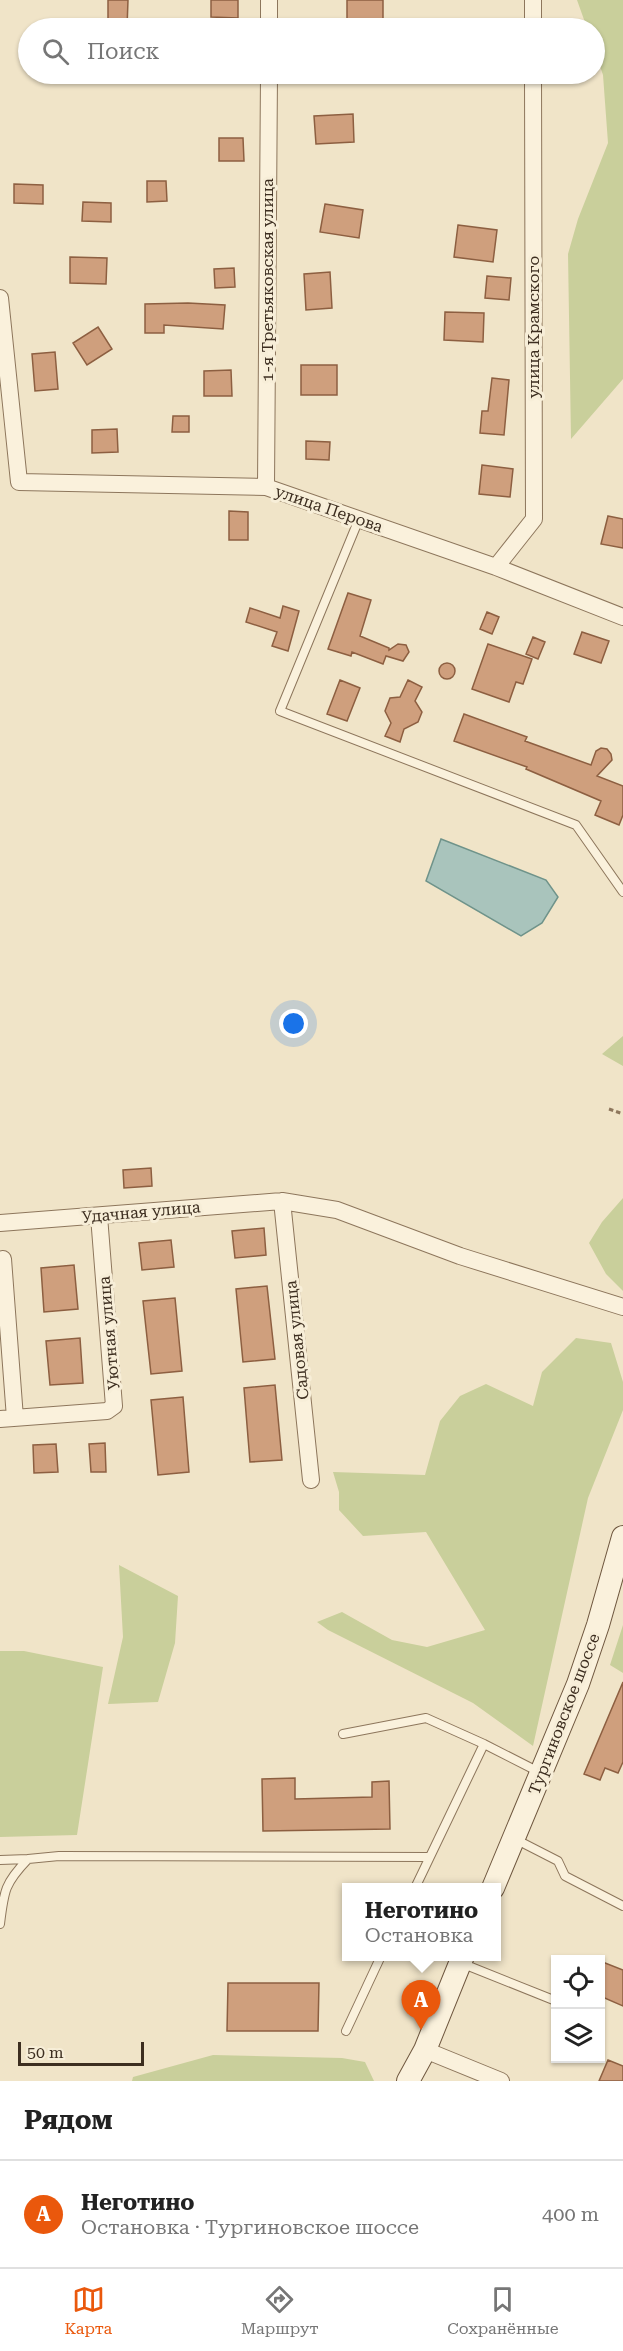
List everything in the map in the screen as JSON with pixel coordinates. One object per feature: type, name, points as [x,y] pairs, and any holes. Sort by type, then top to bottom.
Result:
[{"type":"main road","name":"Тургиновское шоссе","points":[[495,1883],[542,1773],[588,1656],[623,1537]]},
{"type":"main road","points":[[408,2081],[425,2050],[462,1961]]},
{"type":"street","points":[[269,0],[269,18]]},
{"type":"street","points":[[533,0],[533,18]]},
{"type":"street","name":"1-я Третьяковская улица","points":[[266,487],[269,84]]},
{"type":"street","name":"улица Крамского","points":[[496,567],[534,519],[533,84]]},
{"type":"street","name":"улица Перова","points":[[0,298],[19,482],[266,487],[496,567],[623,617]]},
{"type":"street","name":"Удачная улица","points":[[0,1224],[282,1201],[337,1210],[460,1257],[623,1306]]},
{"type":"street","name":"Садовая улица","points":[[282,1201],[311,1479]]},
{"type":"street","name":"Уютная улица","points":[[8,1419],[107,1411],[114,1406],[99,1216]]},
{"type":"street","points":[[3,1259],[8,1419]]},
{"type":"street","points":[[425,2050],[501,2081]]},
{"type":"lane","points":[[359,519],[280,711],[576,825],[623,892]]},
{"type":"lane","points":[[342,1734],[426,1718],[542,1773]]},
{"type":"lane","points":[[417,1883],[484,1744]]},
{"type":"lane","points":[[514,1839],[558,1861],[565,1876],[623,1906]]},
{"type":"lane","points":[[0,1860],[59,1856],[429,1857]]},
{"type":"lane","points":[[0,1924],[2,1902],[9,1879],[28,1859]]},
{"type":"lane","points":[[346,2031],[379,1961]]},
{"type":"lane","points":[[464,1961],[551,1999]]},
{"type":"path","points":[[609,1109],[623,1114]]},
{"type":"green space","points":[[577,0],[623,0],[623,379],[571,439],[568,254],[578,219],[608,143],[604,84],[605,18],[583,18]]},
{"type":"green space","points":[[623,1036],[623,1066],[602,1054]]},
{"type":"green space","points":[[623,1198],[623,1291],[606,1274],[589,1243],[602,1222]]},
{"type":"green space","points":[[576,1338],[611,1343],[623,1382],[623,1410],[588,1498],[533,1746],[473,1703],[328,1630],[317,1622],[342,1612],[392,1640],[427,1647],[485,1630],[426,1532],[363,1536],[339,1510],[339,1492],[333,1472],[425,1475],[440,1421],[460,1396],[486,1384],[533,1406],[542,1372]]},
{"type":"green space","points":[[119,1565],[178,1596],[175,1643],[158,1702],[108,1704],[123,1637]]},
{"type":"green space","points":[[623,1625],[623,1673],[610,1665]]},
{"type":"green space","points":[[0,1651],[24,1651],[103,1667],[77,1835],[0,1837]]},
{"type":"green space","points":[[213,2055],[342,2058],[365,2062],[374,2081],[132,2081],[133,2077]]},
{"type":"water","points":[[441,839],[546,880],[558,897],[542,923],[521,936],[426,881]]},
{"type":"building","points":[[108,0],[128,0],[127,18],[108,18]]},
{"type":"building","points":[[211,0],[238,0],[238,18],[211,17]]},
{"type":"building","points":[[347,0],[383,0],[383,18],[347,18]]},
{"type":"building","points":[[353,114],[354,142],[316,144],[314,116]]},
{"type":"building","points":[[219,138],[243,138],[244,161],[219,161]]},
{"type":"building","points":[[147,181],[166,181],[167,201],[147,202]]},
{"type":"building","points":[[14,184],[43,185],[43,204],[14,203]]},
{"type":"building","points":[[83,202],[111,203],[111,222],[82,221]]},
{"type":"building","points":[[325,204],[363,210],[359,238],[320,232]]},
{"type":"building","points":[[458,225],[497,230],[493,262],[454,257]]},
{"type":"building","points":[[70,257],[107,258],[106,284],[70,283]]},
{"type":"building","points":[[234,268],[235,287],[215,288],[214,269]]},
{"type":"building","points":[[330,272],[332,308],[306,310],[304,274]]},
{"type":"building","points":[[487,276],[511,278],[509,300],[485,298]]},
{"type":"building","points":[[145,304],[225,305],[223,329],[164,325],[164,333],[145,333]]},
{"type":"building","points":[[445,312],[484,313],[483,342],[444,340]]},
{"type":"building","points":[[98,327],[112,349],[87,365],[73,343]]},
{"type":"building","points":[[55,352],[58,389],[35,391],[32,354]]},
{"type":"building","points":[[301,365],[337,365],[337,395],[301,395]]},
{"type":"building","points":[[231,370],[232,396],[204,396],[204,371]]},
{"type":"building","points":[[492,378],[509,380],[504,435],[480,433],[482,411],[488,411]]},
{"type":"building","points":[[173,416],[189,416],[189,432],[172,432]]},
{"type":"building","points":[[117,429],[118,452],[92,453],[92,430]]},
{"type":"building","points":[[306,441],[330,442],[329,460],[306,459]]},
{"type":"building","points":[[482,465],[513,469],[510,497],[479,494]]},
{"type":"building","points":[[229,511],[248,512],[248,540],[229,540]]},
{"type":"building","points":[[608,516],[623,519],[623,548],[601,544]]},
{"type":"building","points":[[348,593],[371,600],[360,636],[389,648],[389,650],[398,644],[406,645],[409,652],[403,661],[386,656],[383,664],[352,652],[351,656],[328,649]]},
{"type":"building","points":[[283,606],[299,611],[288,651],[272,646],[277,632],[246,622],[250,608],[280,618]]},
{"type":"building","points":[[487,612],[499,617],[492,634],[480,629]]},
{"type":"building","points":[[582,632],[609,641],[601,663],[574,654]]},
{"type":"building","points":[[533,637],[545,642],[538,659],[526,654]]},
{"type":"building","points":[[488,644],[532,659],[523,684],[516,682],[509,702],[472,689]]},
{"type":"building","points":[[444,663],[450,663],[455,671],[453,677],[444,679],[439,674],[439,668]]},
{"type":"building","points":[[340,680],[360,688],[347,721],[327,714]]},
{"type":"building","points":[[408,680],[422,687],[415,701],[422,712],[418,722],[404,729],[400,742],[385,736],[391,723],[385,711],[390,698],[400,697]]},
{"type":"building","points":[[464,714],[527,737],[525,741],[591,765],[596,751],[601,748],[607,749],[612,760],[597,776],[623,786],[623,815],[619,825],[595,815],[601,801],[526,769],[527,767],[454,741]]},
{"type":"building","points":[[151,1168],[152,1186],[124,1188],[123,1170]]},
{"type":"building","points":[[264,1228],[266,1255],[235,1258],[232,1231]]},
{"type":"building","points":[[171,1240],[174,1267],[142,1270],[139,1243]]},
{"type":"building","points":[[74,1265],[78,1309],[44,1312],[41,1268]]},
{"type":"building","points":[[267,1286],[275,1359],[243,1362],[236,1289]]},
{"type":"building","points":[[175,1298],[182,1371],[151,1374],[143,1301]]},
{"type":"building","points":[[80,1338],[83,1383],[50,1385],[46,1341]]},
{"type":"building","points":[[275,1385],[282,1460],[250,1462],[244,1388]]},
{"type":"building","points":[[183,1397],[189,1472],[158,1475],[151,1400]]},
{"type":"building","points":[[105,1443],[106,1472],[91,1472],[89,1444]]},
{"type":"building","points":[[56,1444],[58,1472],[34,1473],[33,1445]]},
{"type":"building","points":[[623,1682],[623,1762],[618,1773],[605,1768],[600,1780],[584,1774]]},
{"type":"building","points":[[295,1778],[295,1799],[372,1797],[372,1782],[389,1781],[390,1829],[263,1831],[262,1779]]},
{"type":"building","points":[[605,1963],[623,1970],[623,2006],[605,1998]]},
{"type":"building","points":[[228,1983],[319,1983],[318,2031],[227,2031]]},
{"type":"building","points":[[608,2060],[623,2066],[623,2081],[599,2081]]},
{"type":"place","name":"Неготино","points":[[421,2030]]}]
